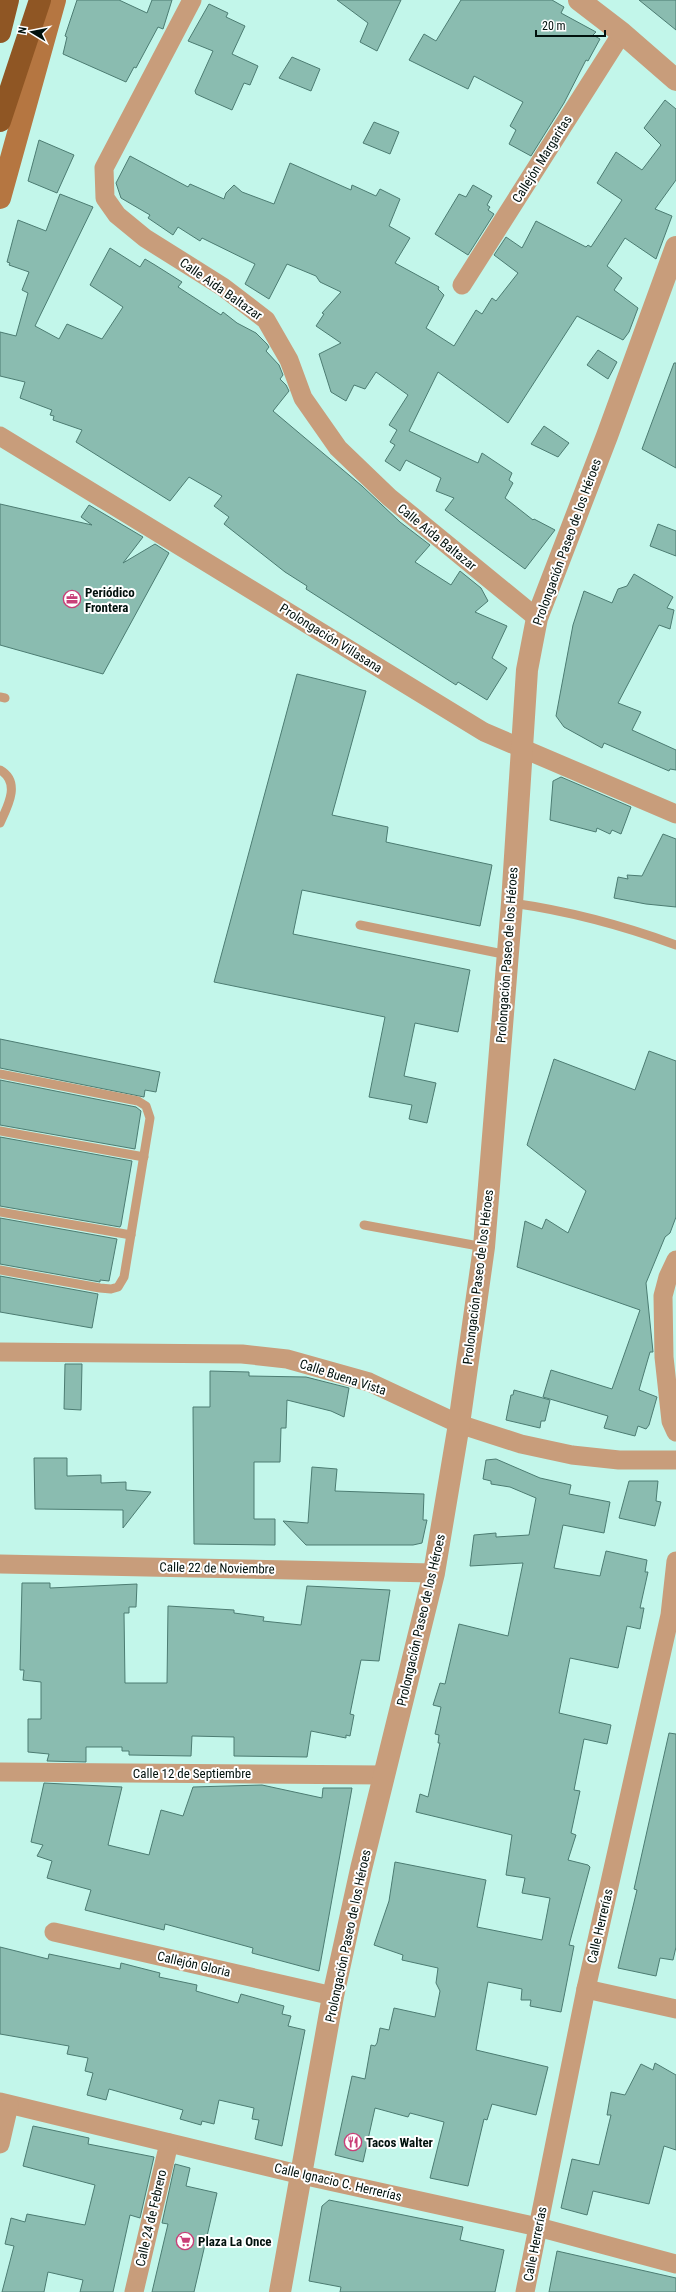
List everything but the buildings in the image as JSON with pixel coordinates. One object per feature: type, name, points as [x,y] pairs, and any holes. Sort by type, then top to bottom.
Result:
[{"type":"highway","points":[[0,32],[8,0]]},
{"type":"highway","points":[[0,121],[40,0]]},
{"type":"main road","points":[[0,198],[55,0]]},
{"type":"street","name":"Calle Aida Baltazar","points":[[192,0],[104,168],[105,198],[117,215],[145,238],[223,287],[266,320],[289,360],[303,398],[338,448],[389,497],[537,618]]},
{"type":"street","points":[[579,0],[622,33],[676,80]]},
{"type":"street","name":"Callejón Margaritas","points":[[462,284],[622,33]]},
{"type":"street","name":"Prolongación Paseo de los Héroes","points":[[280,2292],[333,1996],[384,1775],[434,1573],[460,1424],[484,1247],[512,903],[527,670],[537,618],[676,247]]},
{"type":"street","name":"Prolongación Villasana","points":[[0,436],[484,732],[676,814]]},
{"type":"street","points":[[676,1260],[668,1277],[663,1296],[664,1357],[671,1421],[676,1432]]},
{"type":"street","name":"Calle Buena Vista","points":[[0,1352],[242,1354],[287,1359],[369,1382],[460,1424],[521,1444],[572,1455],[618,1460],[676,1460]]},
{"type":"street","name":"Calle Herrerías","points":[[525,2292],[586,1989],[670,1615],[676,1561]]},
{"type":"street","name":"Calle 22 de Noviembre","points":[[0,1564],[434,1573]]},
{"type":"street","name":"Calle 12 de Septiembre","points":[[0,1772],[384,1775]]},
{"type":"street","name":"Callejón Gloria","points":[[54,1932],[333,1996]]},
{"type":"street","points":[[586,1989],[676,2009]]},
{"type":"street","points":[[0,2144],[4,2103]]},
{"type":"street","name":"Calle Ignacio C. Herrerías","points":[[4,2103],[302,2175],[538,2227],[676,2264]]},
{"type":"street","name":"Calle 24 de Febrero","points":[[134,2292],[169,2144]]},
{"type":"lane","points":[[0,770],[9,777],[12,788],[10,801],[0,823]]},
{"type":"lane","points":[[512,903],[557,909],[632,929],[676,945]]},
{"type":"lane","points":[[360,925],[508,955]]},
{"type":"lane","points":[[0,1074],[138,1101],[146,1106],[150,1118],[124,1277],[118,1287],[112,1289],[0,1270]]},
{"type":"lane","points":[[0,1131],[144,1157]]},
{"type":"lane","points":[[0,1212],[131,1235]]},
{"type":"lane","points":[[364,1225],[484,1247]]},
{"type":"place","name":"Periódico Frontera","points":[[72,599]]},
{"type":"place","name":"Tacos Walter","points":[[353,2142]]},
{"type":"place","name":"Plaza La Once","points":[[185,2241]]}]
